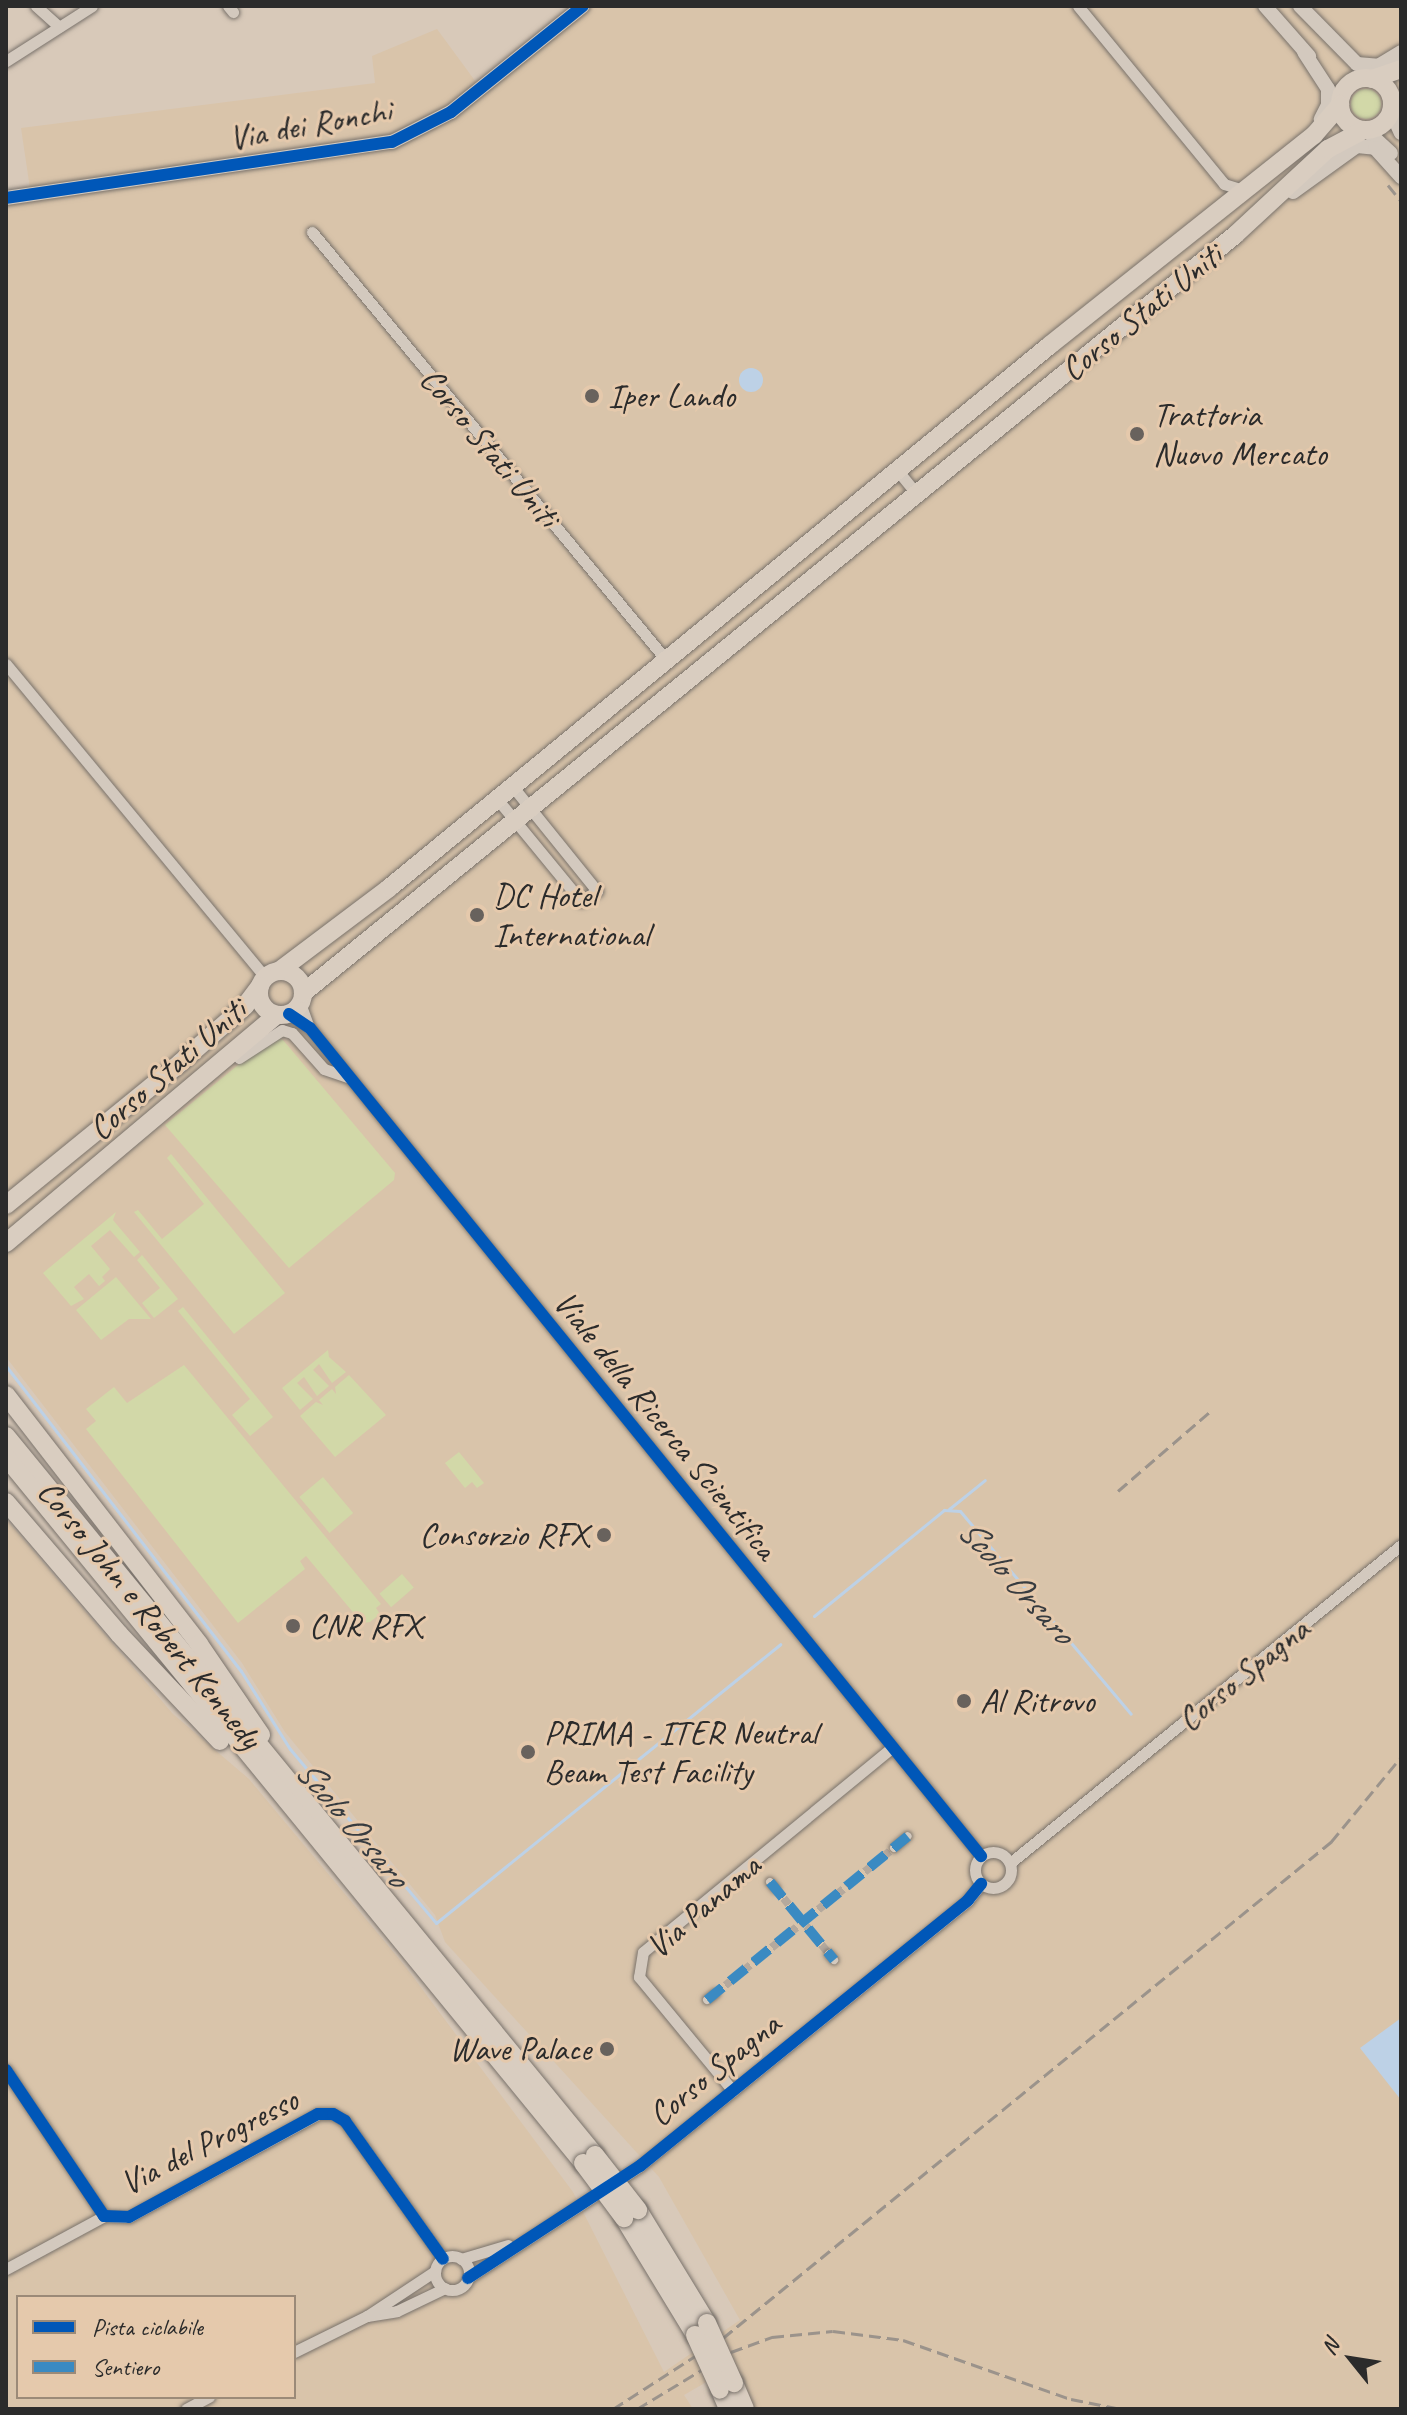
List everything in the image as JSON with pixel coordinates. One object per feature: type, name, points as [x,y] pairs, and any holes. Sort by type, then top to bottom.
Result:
[{"type":"main road","points":[[1369,78],[1386,87],[1395,105],[1382,125],[1365,130],[1347,122],[1340,103],[1349,85],[1369,78],[1401,69]]},
{"type":"main road","name":"Corso Stati Uniti","points":[[6,1205],[180,1063],[268,978],[498,800],[1325,125],[1340,103]]},
{"type":"main road","name":"Corso Stati Uniti","points":[[6,1243],[916,493],[1235,235],[1328,149],[1365,130]]},
{"type":"main road","points":[[294,975],[292,1006],[263,1007],[268,978],[294,975]]},
{"type":"main road","points":[[6,1395],[199,1644],[320,1823]]},
{"type":"main road","name":"Corso John e Robert Kennedy","points":[[6,1436],[320,1823],[631,2214],[701,2329],[727,2387],[745,2409]]},
{"type":"main road","name":"Corso John e Robert Kennedy","points":[[6,1457],[283,1802],[589,2159]]},
{"type":"main road","points":[[6,1502],[172,1693],[283,1802]]},
{"type":"main road","name":"Corso John e Robert Kennedy","points":[[727,2387],[728,2409]]},
{"type":"street","points":[[36,6],[59,27]]},
{"type":"street","points":[[6,61],[92,6]]},
{"type":"street","name":"Via dei Ronchi","points":[[6,198],[392,142],[451,112],[583,6]]},
{"type":"street","points":[[1078,6],[1224,184],[1249,186],[1320,119],[1328,105],[1328,89],[1304,52]]},
{"type":"street","points":[[1265,6],[1329,78],[1340,103]]},
{"type":"street","points":[[1298,6],[1357,64],[1378,66],[1401,52]]},
{"type":"street","points":[[1298,6],[1345,65],[1369,78]]},
{"type":"street","points":[[1395,105],[1401,133]]},
{"type":"street","points":[[1365,130],[1401,166]]},
{"type":"street","points":[[1235,235],[1357,146],[1375,148],[1401,177]]},
{"type":"street","name":"Corso Stati Uniti","points":[[1222,208],[1224,184]]},
{"type":"street","name":"Corso Stati Uniti","points":[[312,232],[667,661]]},
{"type":"street","points":[[898,471],[916,493]]},
{"type":"street","name":"Corso Stati Uniti","points":[[6,664],[268,978]]},
{"type":"street","points":[[498,800],[581,901],[597,891],[513,787]]},
{"type":"street","name":"Viale della Ricerca Scientifica","points":[[292,1006],[981,1856]]},
{"type":"street","points":[[201,1082],[282,1030],[292,1033],[324,1069],[351,1079]]},
{"type":"street","name":"Corso Stati Uniti","points":[[73,1151],[91,1171]]},
{"type":"street","name":"Corso Spagna","points":[[367,2316],[397,2311],[445,2288],[461,2287],[468,2278],[520,2242],[640,2166],[968,1900],[981,1884],[996,1888],[1005,1883],[1010,1863],[1401,1545]]},
{"type":"street","name":"Via Panama","points":[[733,2091],[639,1977],[643,1952],[893,1747]]},
{"type":"street","points":[[894,1848],[908,1836]]},
{"type":"street","points":[[981,1884],[975,1867],[981,1856],[996,1852],[1010,1863]]},
{"type":"street","points":[[707,2000],[716,1993]]},
{"type":"street","name":"Via del Progresso","points":[[6,2070],[104,2216]]},
{"type":"street","name":"Via del Progresso","points":[[6,2269],[104,2216],[129,2217],[318,2114],[333,2114],[345,2121],[443,2259]]},
{"type":"street","name":"Corso Spagna","points":[[296,2351],[367,2316],[435,2271],[443,2259],[461,2259],[520,2242]]},
{"type":"street","points":[[461,2259],[468,2278]]},
{"type":"street","points":[[435,2271],[445,2288]]},
{"type":"street","points":[[186,2409],[205,2399]]},
{"type":"shaded area","points":[[590,6],[1401,6],[1401,2409],[748,2409],[729,2369],[684,2395],[693,2409],[6,2409],[6,1519],[173,1714],[249,1779],[405,1966],[573,2192],[664,2372],[740,2320],[659,2177],[445,1942],[435,1915],[285,1732],[242,1663],[6,1357],[6,205],[32,202],[21,128],[375,83],[372,56],[437,29],[484,93]]},
{"type":"green space","points":[[1366,89],[1377,93],[1381,104],[1377,115],[1366,119],[1355,115],[1351,104],[1355,93]]},
{"type":"green space","points":[[272,1037],[283,1040],[395,1173],[394,1180],[289,1268],[165,1125]]},
{"type":"green space","points":[[171,1154],[285,1293],[234,1334],[134,1212],[138,1210],[162,1239],[204,1204],[167,1158]]},
{"type":"green space","points":[[116,1212],[113,1220],[140,1252],[134,1257],[110,1230],[91,1246],[110,1269],[102,1277],[105,1281],[99,1286],[89,1274],[74,1287],[84,1299],[71,1306],[43,1273]]},
{"type":"green space","points":[[142,1255],[178,1299],[154,1318],[142,1303],[160,1288],[137,1260]]},
{"type":"green space","points":[[116,1277],[151,1319],[129,1319],[101,1340],[76,1310]]},
{"type":"green space","points":[[183,1307],[273,1417],[250,1436],[232,1415],[250,1399],[178,1311]]},
{"type":"green space","points":[[328,1350],[329,1357],[346,1372],[332,1383],[319,1364],[313,1370],[329,1386],[317,1396],[304,1377],[297,1383],[313,1399],[300,1410],[282,1388]]},
{"type":"green space","points":[[184,1365],[381,1604],[376,1608],[380,1614],[370,1622],[362,1623],[306,1556],[300,1561],[305,1569],[238,1623],[86,1429],[96,1421],[86,1409],[114,1387],[127,1403]]},
{"type":"green space","points":[[349,1375],[386,1415],[335,1457],[300,1416],[316,1402],[323,1405],[319,1400],[332,1389],[336,1394],[335,1387]]},
{"type":"green space","points":[[459,1452],[484,1483],[477,1488],[472,1482],[465,1488],[445,1463]]},
{"type":"green space","points":[[323,1477],[353,1513],[329,1533],[299,1497]]},
{"type":"green space","points":[[402,1574],[414,1588],[391,1607],[379,1594]]},
{"type":"water","points":[[751,368],[759,372],[763,380],[759,388],[751,392],[743,388],[739,380],[743,372]]},
{"type":"water","points":[[1401,2018],[1401,2100],[1360,2048]]},
{"type":"waterway","name":"Scolo Orsaro","points":[[6,1366],[241,1671],[290,1749],[436,1923],[780,1644]]},
{"type":"waterway","points":[[949,1509],[985,1480]]},
{"type":"waterway","name":"Scolo Orsaro","points":[[814,1616],[944,1510],[960,1511],[1131,1714]]},
{"type":"tunnel","points":[[716,1993],[894,1848]]},
{"type":"tunnel","points":[[776,1889],[829,1954]]},
{"type":"railway","points":[[1388,185],[1401,201]]},
{"type":"railway","points":[[1118,1491],[1213,1409]]},
{"type":"railway","points":[[613,2409],[723,2338],[1331,1842],[1401,1757]]},
{"type":"railway","points":[[637,2409],[731,2352],[772,2337],[833,2331],[903,2340],[1071,2399],[1121,2409]]},
{"type":"marked path","points":[[707,2000],[908,1836]]},
{"type":"marked path","points":[[770,1882],[834,1960]]},
{"type":"cycle path","points":[[6,198],[392,142],[451,112],[583,6]]},
{"type":"cycle path","points":[[289,1014],[310,1028],[981,1856]]},
{"type":"cycle path","points":[[468,2278],[640,2166],[968,1900],[981,1884]]},
{"type":"cycle path","points":[[6,2070],[104,2216],[129,2217],[318,2114],[333,2114],[345,2121],[443,2259]]},
{"type":"place","name":"Iper Lando","points":[[592,396]]},
{"type":"place","name":"Trattoria Nuovo Mercato","points":[[1137,434]]},
{"type":"place","name":"DC Hotel International","points":[[477,915]]},
{"type":"place","name":"Consorzio RFX","points":[[604,1535]]},
{"type":"place","name":"CNR RFX","points":[[293,1626]]},
{"type":"place","name":"Al Ritrovo","points":[[964,1701]]},
{"type":"place","name":"PRIMA - ITER Neutral Beam Test Facility","points":[[528,1752]]},
{"type":"place","name":"Wave Palace","points":[[607,2049]]}]
